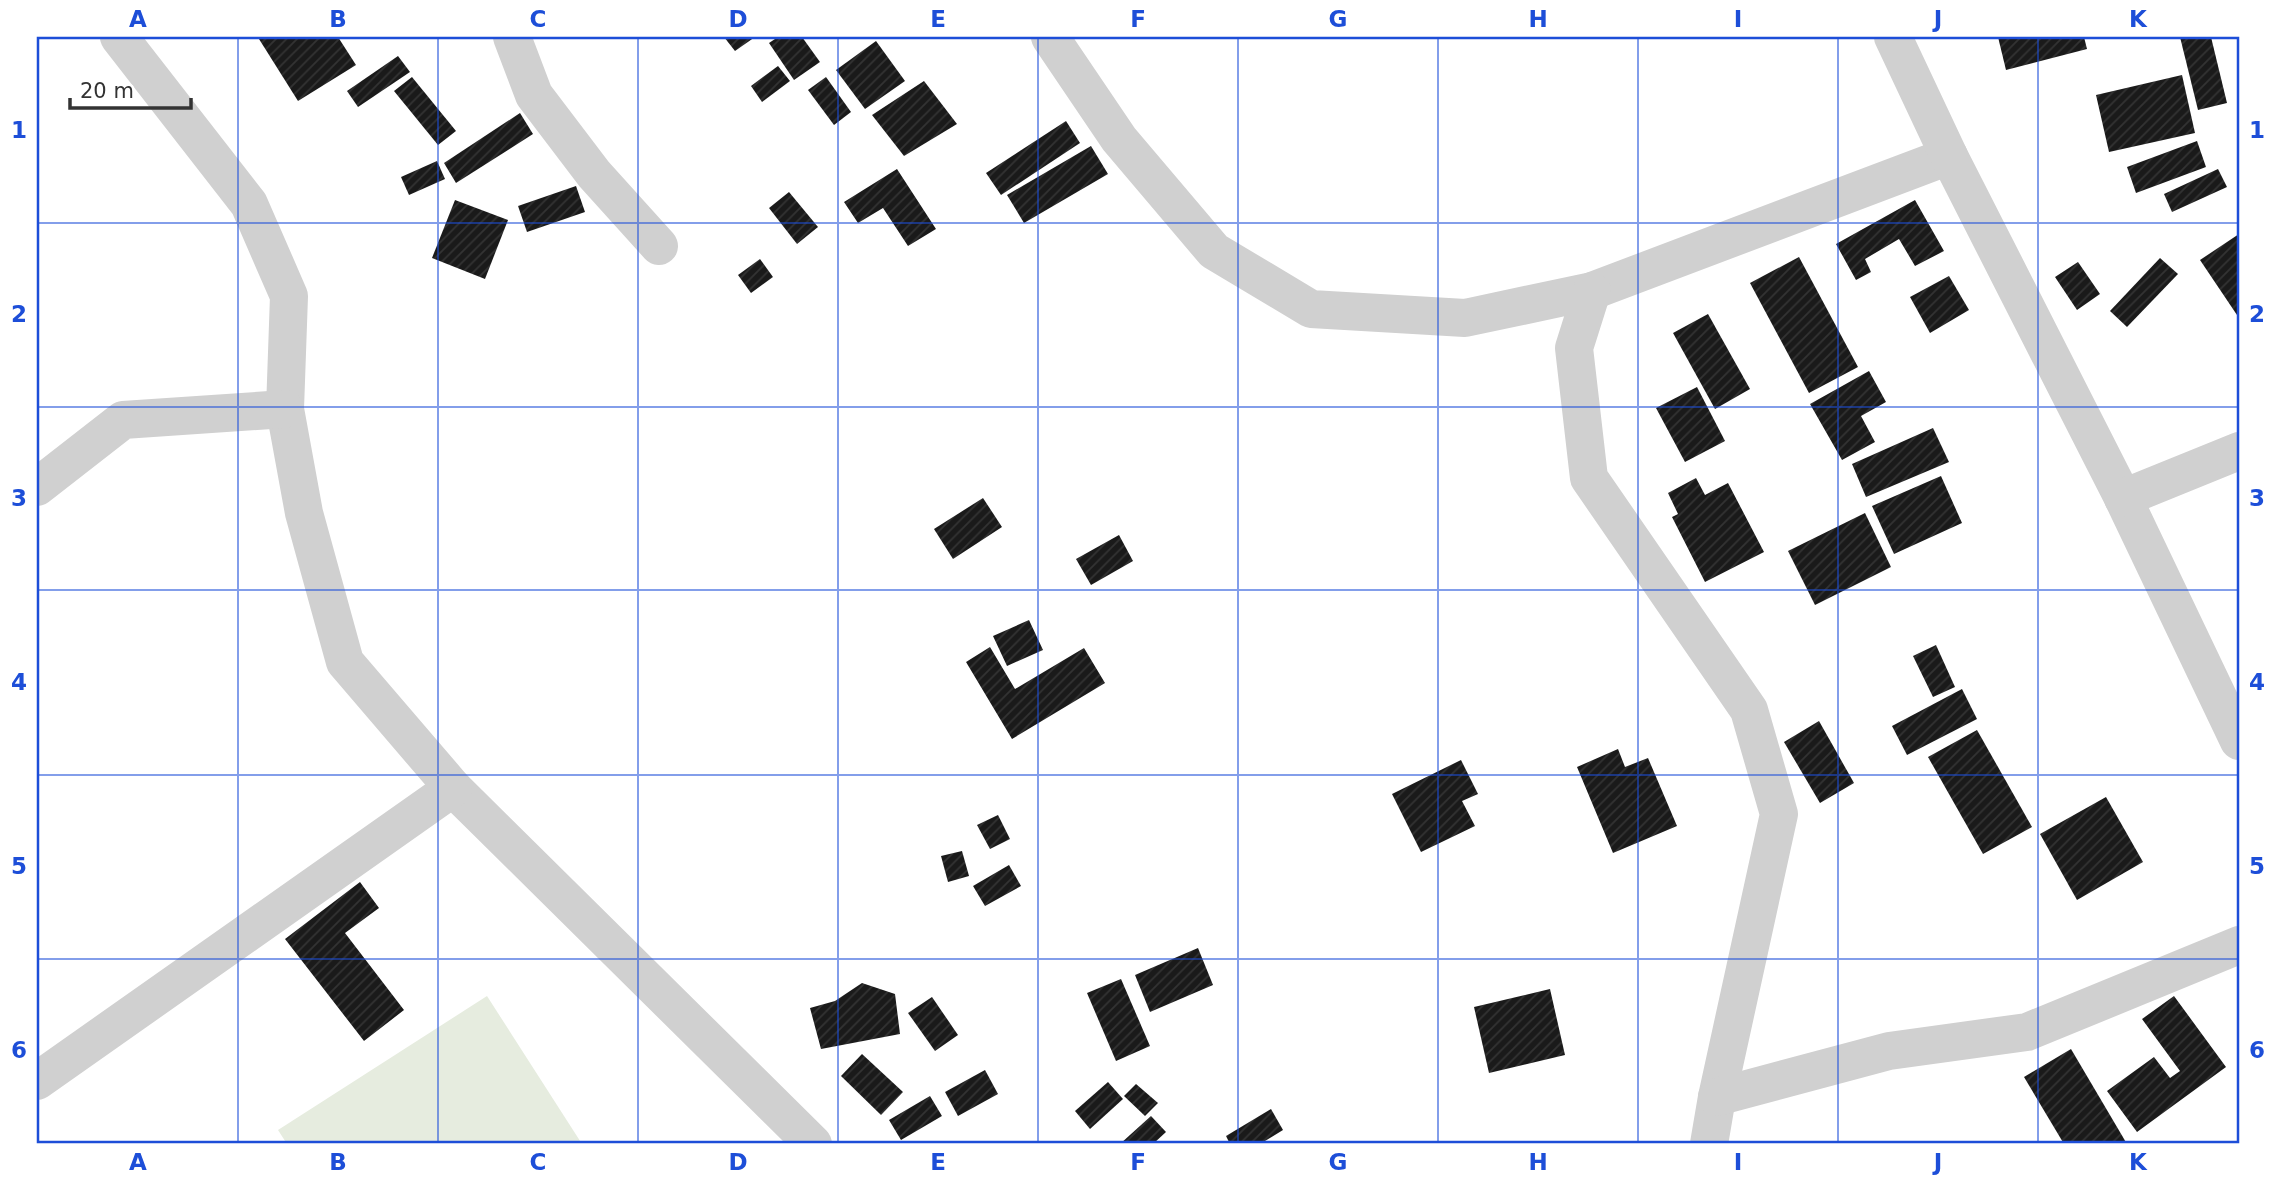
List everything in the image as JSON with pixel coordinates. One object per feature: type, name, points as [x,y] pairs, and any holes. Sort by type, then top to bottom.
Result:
[{"type":"street","points":[[118,37],[249,204],[289,296],[285,409],[304,513],[345,663],[453,788],[813,1144]]},
{"type":"street","points":[[512,37],[534,95],[594,174],[659,246]]},
{"type":"street","points":[[1050,37],[1119,139],[1214,251],[1311,309],[1465,318],[1592,291],[1949,156]]},
{"type":"street","points":[[1893,37],[1949,156],[2123,498],[2239,741]]},
{"type":"street","points":[[1592,291],[1574,348],[1589,478],[1749,710],[1779,814],[1709,1144]]},
{"type":"street","points":[[39,482],[123,420],[285,409]]},
{"type":"street","points":[[2123,498],[2239,451]]},
{"type":"street","points":[[37,1081],[453,788]]},
{"type":"street","points":[[1717,1097],[1889,1051],[2027,1032],[2239,946]]},
{"type":"shaded area","points":[[487,996],[582,1144],[287,1144],[278,1130]]},
{"type":"building","points":[[338,37],[356,65],[298,101],[259,39]]},
{"type":"building","points":[[724,37],[755,37],[735,51]]},
{"type":"building","points":[[778,37],[802,37],[820,62],[794,80],[769,43]]},
{"type":"building","points":[[1998,37],[2084,37],[2087,49],[2006,70]]},
{"type":"building","points":[[2180,37],[2211,37],[2227,103],[2198,110]]},
{"type":"building","points":[[876,41],[905,81],[865,109],[836,70]]},
{"type":"building","points":[[398,56],[410,72],[358,107],[347,91]]},
{"type":"building","points":[[778,66],[790,81],[762,102],[751,86]]},
{"type":"building","points":[[2182,75],[2195,133],[2109,152],[2096,95]]},
{"type":"building","points":[[412,77],[456,131],[438,145],[394,91]]},
{"type":"building","points":[[826,77],[851,112],[834,125],[808,90]]},
{"type":"building","points":[[924,81],[957,124],[904,156],[872,115]]},
{"type":"building","points":[[520,113],[533,134],[456,183],[444,163]]},
{"type":"building","points":[[1066,121],[1080,143],[1001,195],[986,173]]},
{"type":"building","points":[[2197,141],[2206,167],[2136,193],[2127,167]]},
{"type":"building","points":[[1091,146],[1108,174],[1024,223],[1007,195]]},
{"type":"building","points":[[437,161],[445,179],[409,195],[401,177]]},
{"type":"building","points":[[897,169],[936,229],[908,246],[883,208],[858,223],[844,202]]},
{"type":"building","points":[[2218,169],[2227,187],[2172,212],[2164,194]]},
{"type":"building","points":[[576,186],[585,212],[527,232],[518,206]]},
{"type":"building","points":[[789,192],[818,227],[797,244],[769,208]]},
{"type":"building","points":[[455,200],[508,220],[485,279],[432,258]]},
{"type":"building","points":[[1915,200],[1944,251],[1915,266],[1899,239],[1865,259],[1871,272],[1856,280],[1836,244]]},
{"type":"building","points":[[2239,234],[2239,318],[2200,260]]},
{"type":"building","points":[[1799,257],[1858,367],[1809,393],[1750,283]]},
{"type":"building","points":[[2160,258],[2178,274],[2127,327],[2110,311]]},
{"type":"building","points":[[760,259],[773,277],[751,293],[738,275]]},
{"type":"building","points":[[2078,262],[2100,294],[2077,310],[2055,277]]},
{"type":"building","points":[[1949,276],[1969,310],[1930,333],[1910,297]]},
{"type":"building","points":[[1708,314],[1750,389],[1715,409],[1673,333]]},
{"type":"building","points":[[1869,371],[1886,402],[1861,416],[1875,442],[1842,460],[1810,404]]},
{"type":"building","points":[[1697,387],[1725,441],[1685,462],[1656,408]]},
{"type":"building","points":[[1933,428],[1949,462],[1866,497],[1852,464]]},
{"type":"building","points":[[1941,476],[1962,523],[1894,554],[1872,506]]},
{"type":"building","points":[[1696,478],[1705,495],[1728,483],[1764,552],[1705,582],[1672,517],[1678,514],[1668,493]]},
{"type":"building","points":[[983,498],[1002,527],[953,559],[934,529]]},
{"type":"building","points":[[1865,513],[1891,567],[1815,605],[1788,551]]},
{"type":"building","points":[[1119,535],[1133,561],[1091,585],[1076,559]]},
{"type":"building","points":[[1029,620],[1043,650],[1007,666],[993,636]]},
{"type":"building","points":[[1936,645],[1955,687],[1933,697],[1913,656]]},
{"type":"building","points":[[990,647],[1015,689],[1084,648],[1105,683],[1012,739],[966,662]]},
{"type":"building","points":[[1962,689],[1977,719],[1907,755],[1892,726]]},
{"type":"building","points":[[1819,721],[1854,783],[1820,803],[1784,742]]},
{"type":"building","points":[[1977,730],[2032,827],[1983,854],[1928,757]]},
{"type":"building","points":[[1618,749],[1625,767],[1648,758],[1677,826],[1613,853],[1577,767]]},
{"type":"building","points":[[1461,760],[1478,794],[1462,801],[1475,826],[1421,852],[1392,794]]},
{"type":"building","points":[[2106,797],[2143,862],[2077,900],[2040,834]]},
{"type":"building","points":[[998,815],[1010,839],[990,849],[977,825]]},
{"type":"building","points":[[962,851],[969,876],[948,882],[941,856]]},
{"type":"building","points":[[1009,865],[1021,886],[985,906],[973,886]]},
{"type":"building","points":[[360,882],[379,908],[345,933],[404,1010],[364,1041],[285,939]]},
{"type":"building","points":[[1198,948],[1213,985],[1150,1012],[1135,975]]},
{"type":"building","points":[[1121,979],[1150,1046],[1116,1061],[1087,993]]},
{"type":"building","points":[[862,983],[895,994],[900,1034],[821,1049],[810,1008],[835,1001]]},
{"type":"building","points":[[1550,989],[1565,1055],[1489,1073],[1474,1007]]},
{"type":"building","points":[[2174,996],[2226,1067],[2137,1132],[2107,1091],[2154,1057],[2170,1078],[2180,1071],[2142,1019]]},
{"type":"building","points":[[932,997],[958,1035],[935,1051],[908,1013]]},
{"type":"building","points":[[2071,1049],[2127,1144],[2064,1144],[2024,1077]]},
{"type":"building","points":[[862,1054],[903,1092],[881,1115],[841,1076]]},
{"type":"building","points":[[985,1070],[998,1094],[958,1116],[945,1092]]},
{"type":"building","points":[[1108,1082],[1123,1099],[1090,1129],[1075,1111]]},
{"type":"building","points":[[1136,1084],[1158,1103],[1145,1116],[1124,1096]]},
{"type":"building","points":[[930,1096],[942,1116],[901,1140],[889,1120]]},
{"type":"building","points":[[1271,1109],[1283,1130],[1260,1144],[1230,1144],[1226,1136]]},
{"type":"building","points":[[1151,1116],[1166,1132],[1153,1144],[1120,1144]]}]
